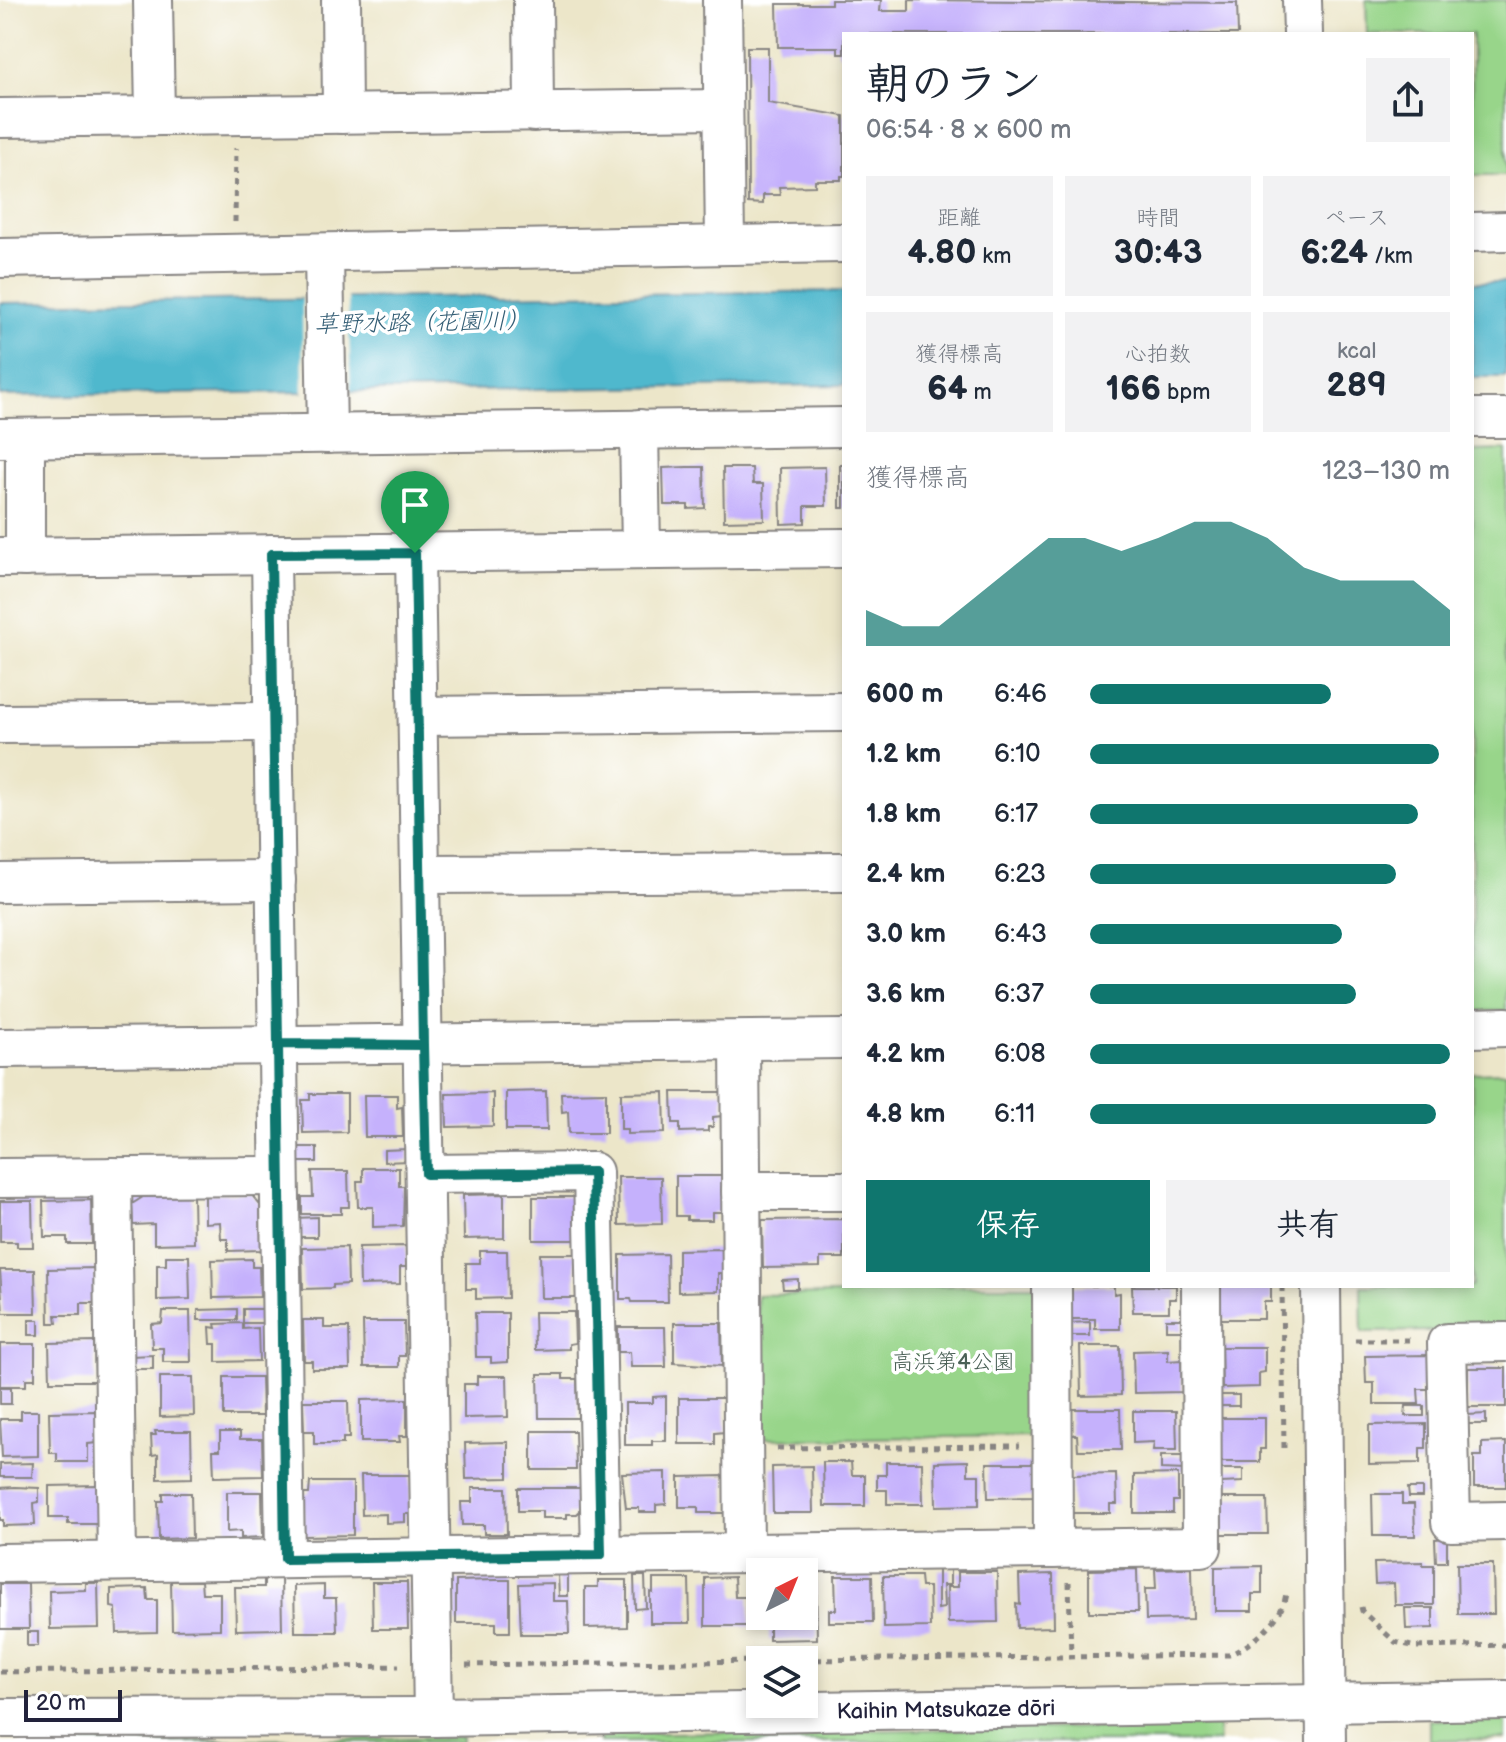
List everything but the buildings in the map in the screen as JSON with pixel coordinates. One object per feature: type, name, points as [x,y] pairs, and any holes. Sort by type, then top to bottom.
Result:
[{"type":"street","points":[[153,0],[155,116]]},
{"type":"street","points":[[341,0],[342,114]]},
{"type":"street","points":[[533,0],[534,112]]},
{"type":"street","points":[[722,0],[725,245]]},
{"type":"street","points":[[1302,0],[1303,32]]},
{"type":"street","points":[[0,118],[722,109]]},
{"type":"street","points":[[1474,232],[1506,231]]},
{"type":"street","points":[[0,258],[842,243]]},
{"type":"street","points":[[324,254],[327,434]]},
{"type":"street","points":[[1474,418],[1506,418]]},
{"type":"street","points":[[842,427],[12,438],[13,557],[842,548]]},
{"type":"street","points":[[639,429],[641,550]]},
{"type":"street","points":[[415,553],[433,1717]]},
{"type":"street","points":[[271,554],[285,1559]]},
{"type":"street","points":[[418,716],[842,712]]},
{"type":"street","points":[[0,724],[273,722]]},
{"type":"street","points":[[420,874],[842,872]]},
{"type":"street","points":[[0,883],[276,880]]},
{"type":"street","points":[[1474,1028],[1506,1027]]},
{"type":"street","points":[[0,1048],[842,1039]]},
{"type":"street","points":[[740,1042],[744,1553]]},
{"type":"street","points":[[426,1174],[593,1172],[601,1555]]},
{"type":"street","points":[[0,1178],[279,1176]]},
{"type":"street","points":[[112,1177],[117,1561]]},
{"type":"street","points":[[741,1191],[842,1191]]},
{"type":"street","points":[[1052,1288],[1053,1446],[1061,1549]]},
{"type":"street","points":[[0,1563],[1202,1547],[1201,1288]]},
{"type":"street","points":[[1321,1288],[1326,1742]]},
{"type":"street","points":[[1506,1342],[1447,1343],[1451,1522],[1506,1521]]},
{"type":"street","name":"Kaihin Matsukaze dōri","points":[[0,1718],[433,1717],[530,1729],[1506,1700]]},
{"type":"path","points":[[235,222],[236,115]]},
{"type":"path","points":[[1354,1326],[1354,1355]]},
{"type":"path","points":[[1354,1340],[1433,1339],[1447,1343]]},
{"type":"path","points":[[744,1448],[1053,1446]]},
{"type":"path","points":[[1061,1549],[1071,1657]]},
{"type":"path","points":[[1360,1602],[1362,1611],[1395,1642],[1416,1647],[1506,1645]]},
{"type":"path","points":[[459,1666],[746,1661]]},
{"type":"path","points":[[0,1672],[411,1666]]},
{"type":"green space","points":[[1366,0],[1506,0],[1506,175],[1474,175],[1474,32],[1367,32]]},
{"type":"green space","points":[[1506,450],[1506,1011],[1474,1011],[1474,451]]},
{"type":"green space","points":[[1506,1072],[1506,1330],[1362,1332],[1361,1288],[1474,1288],[1474,1073]]},
{"type":"green space","name":"高浜第4公園","points":[[854,1288],[1035,1288],[1037,1436],[759,1439],[757,1295],[854,1294]]},
{"type":"green space","points":[[1506,1719],[1506,1739],[1429,1740],[1429,1720]]},
{"type":"green space","points":[[1218,1726],[1219,1742],[600,1742],[599,1734]]},
{"type":"green space","points":[[462,1737],[462,1742],[69,1742]]},
{"type":"water","points":[[1474,282],[1506,282],[1506,377],[1474,377]]},
{"type":"water","name":"草野水路（花園川）","points":[[842,291],[842,385],[0,396],[0,303]]},
{"type":"pier","points":[[348,294],[351,396],[303,396],[302,295]]},
{"type":"route","points":[[415,553],[271,554],[278,1044],[423,1045],[426,1174],[593,1172],[601,1555],[285,1559],[278,1044],[350,1045],[423,1045],[415,553]]}]
